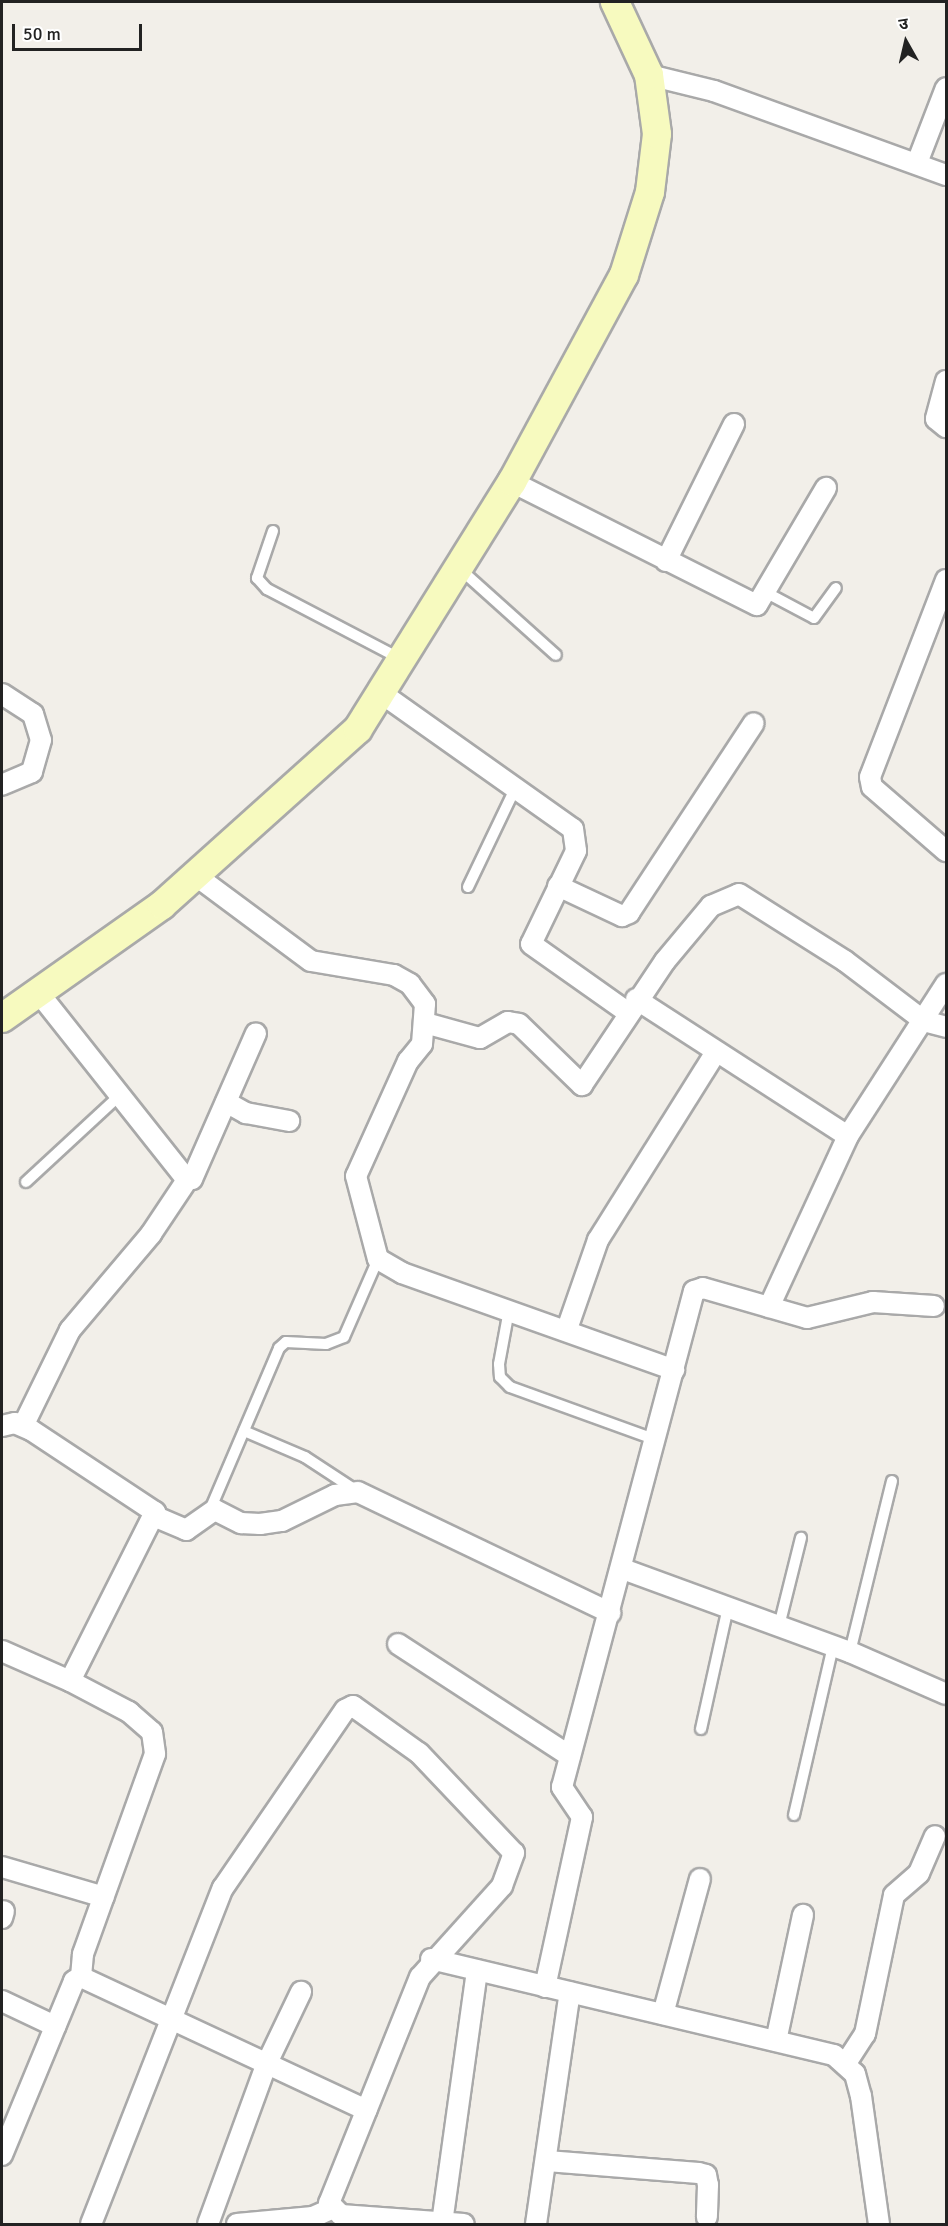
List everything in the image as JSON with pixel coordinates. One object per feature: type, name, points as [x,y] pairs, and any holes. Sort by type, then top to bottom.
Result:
[{"type":"street","points":[[2,1018],[162,905],[358,729],[512,482],[624,275],[638,236],[656,152],[649,75],[615,2]]},
{"type":"street","points":[[649,75],[714,91],[946,175]]},
{"type":"street","points":[[917,163],[946,88]]},
{"type":"street","points":[[946,381],[936,419],[946,428]]},
{"type":"street","points":[[666,561],[734,424]]},
{"type":"street","points":[[512,482],[750,604],[762,603],[826,488]]},
{"type":"street","points":[[946,580],[870,777],[872,787],[946,851]]},
{"type":"street","points":[[381,693],[515,789],[578,838],[531,944],[716,1052],[848,1136]]},
{"type":"street","points":[[2,694],[33,714],[41,740],[32,772],[2,785]]},
{"type":"street","points":[[558,886],[622,916],[629,913],[754,723]]},
{"type":"street","points":[[195,875],[311,961],[356,965],[410,984],[424,1004],[425,1023],[422,1044],[357,1168],[364,1220],[378,1259],[402,1273],[567,1329],[674,1370]]},
{"type":"street","points":[[425,1023],[480,1038],[508,1022],[519,1024],[582,1085],[632,1005],[711,906],[739,894],[845,961],[924,1021],[946,1027]]},
{"type":"street","points":[[769,1307],[819,1190],[848,1136],[946,984]]},
{"type":"street","points":[[38,992],[187,1180]]},
{"type":"street","points":[[23,1426],[70,1330],[151,1234],[187,1180],[192,1179],[256,1033]]},
{"type":"street","points":[[567,1329],[598,1240],[716,1052]]},
{"type":"street","points":[[226,1102],[246,1113],[289,1121]]},
{"type":"street","points":[[545,1987],[582,1817],[562,1787],[623,1569],[654,1439],[696,1290],[815,1318],[873,1302],[934,1306]]},
{"type":"street","points":[[2,1426],[23,1426],[148,1503],[156,1517],[186,1530],[210,1510],[260,1524],[282,1521],[335,1495],[358,1492],[611,1613]]},
{"type":"street","points":[[70,1681],[156,1517]]},
{"type":"street","points":[[623,1569],[842,1649],[946,1694]]},
{"type":"street","points":[[398,1644],[570,1756]]},
{"type":"street","points":[[2,1651],[70,1681],[129,1712],[152,1732],[155,1744],[104,1897],[81,1977],[74,1981],[2,2155]]},
{"type":"street","points":[[91,2224],[171,2019],[231,1874],[349,1707],[405,1741],[513,1850],[502,1886],[431,1959],[366,2110],[331,2209],[313,2217],[237,2224]]},
{"type":"street","points":[[846,2063],[865,2034],[894,1895],[919,1873],[935,1836]]},
{"type":"street","points":[[2,1867],[104,1897]]},
{"type":"street","points":[[663,2014],[700,1879]]},
{"type":"street","points":[[776,2041],[803,1916]]},
{"type":"street","points":[[431,1959],[834,2055],[846,2063],[861,2097],[879,2224]]},
{"type":"street","points":[[442,2223],[477,1970]]},
{"type":"street","points":[[81,1977],[366,2110]]},
{"type":"street","points":[[207,2224],[267,2063],[302,1992]]},
{"type":"street","points":[[536,2224],[570,1992]]},
{"type":"street","points":[[2,2001],[55,2026]]},
{"type":"street","points":[[547,2161],[699,2172],[708,2185],[707,2217]]},
{"type":"street","points":[[331,2209],[341,2215],[386,2222],[464,2224]]},
{"type":"lane","points":[[273,531],[258,578],[267,589],[402,659]]},
{"type":"lane","points":[[458,568],[556,655]]},
{"type":"lane","points":[[767,593],[814,618],[836,588]]},
{"type":"lane","points":[[468,887],[515,789]]},
{"type":"lane","points":[[26,1182],[119,1096]]},
{"type":"lane","points":[[210,1510],[279,1348],[286,1342],[326,1344],[344,1337],[378,1259]]},
{"type":"lane","points":[[509,1310],[499,1364],[500,1377],[510,1388],[654,1439]]},
{"type":"lane","points":[[244,1431],[305,1457],[358,1492]]},
{"type":"lane","points":[[794,1815],[892,1481]]},
{"type":"lane","points":[[779,1626],[801,1538]]},
{"type":"lane","points":[[701,1729],[728,1607]]}]
